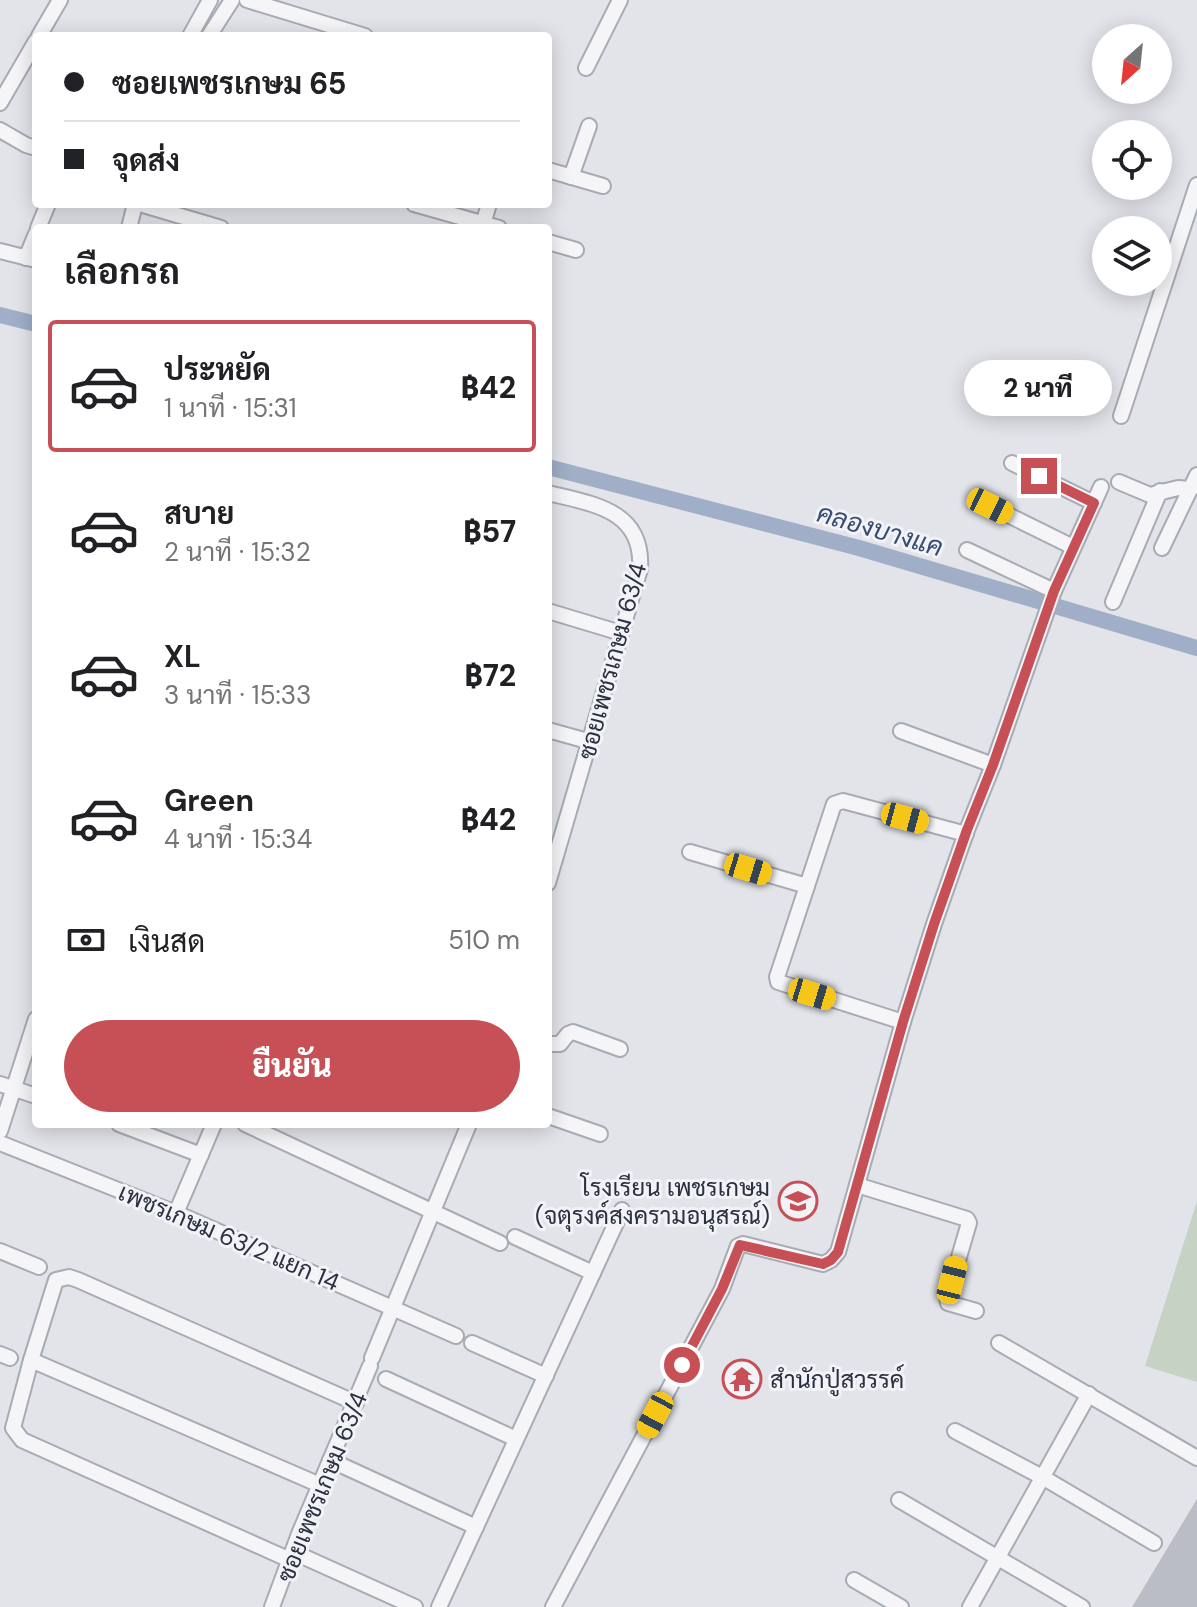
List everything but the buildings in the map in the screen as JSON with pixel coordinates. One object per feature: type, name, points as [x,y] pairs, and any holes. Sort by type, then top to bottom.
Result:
[{"type":"street","points":[[41,32],[60,0]]},
{"type":"street","points":[[192,32],[210,0]]},
{"type":"street","points":[[212,32],[232,0]]},
{"type":"street","points":[[247,0],[352,32]]},
{"type":"street","points":[[586,68],[620,0]]},
{"type":"street","points":[[0,103],[32,47]]},
{"type":"street","points":[[571,177],[589,126]]},
{"type":"street","points":[[0,130],[32,147]]},
{"type":"street","points":[[552,171],[603,186]]},
{"type":"street","points":[[1121,416],[1197,185]]},
{"type":"street","points":[[152,208],[207,224]]},
{"type":"street","points":[[426,208],[475,224]]},
{"type":"street","points":[[552,243],[576,250]]},
{"type":"street","points":[[0,251],[31,259]]},
{"type":"street","points":[[1012,463],[1094,503]]},
{"type":"street","points":[[1119,482],[1150,495],[1194,482]]},
{"type":"street","points":[[1162,548],[1194,482]]},
{"type":"street","points":[[553,1607],[722,1289],[738,1246],[743,1244],[823,1264],[838,1252],[903,1022],[966,834],[1053,592],[1101,487]]},
{"type":"street","points":[[1113,602],[1160,491]]},
{"type":"street","name":"ซอยเพชรเกษม 63/4","points":[[552,494],[600,506],[617,515],[634,531],[641,551],[640,569],[591,742],[552,857]]},
{"type":"street","points":[[990,506],[1073,547]]},
{"type":"street","points":[[967,550],[1053,592]]},
{"type":"street","points":[[552,612],[621,633]]},
{"type":"street","points":[[552,731],[591,742]]},
{"type":"street","points":[[901,731],[993,765]]},
{"type":"street","points":[[903,1022],[778,982],[777,977],[834,804],[838,801],[966,834]]},
{"type":"street","points":[[690,852],[807,886]]},
{"type":"street","points":[[0,1131],[6,1086],[32,1028]]},
{"type":"street","points":[[552,1044],[560,1044],[573,1032],[620,1049]]},
{"type":"street","points":[[6,1086],[32,1095]]},
{"type":"street","points":[[552,1117],[600,1134]]},
{"type":"street","points":[[130,1128],[201,1155]]},
{"type":"street","points":[[176,1213],[212,1128]]},
{"type":"street","points":[[254,1128],[500,1243]]},
{"type":"street","name":"ซอยเพชรเกษม 63/4","points":[[272,1607],[467,1128]]},
{"type":"street","name":"เพชรเกษม 63/2 แยก 14","points":[[0,1143],[176,1213],[456,1336]]},
{"type":"street","points":[[857,1185],[967,1219],[969,1223],[947,1298],[948,1303],[954,1306],[976,1311]]},
{"type":"street","points":[[439,1607],[622,1210]]},
{"type":"street","points":[[515,1237],[593,1273]]},
{"type":"street","points":[[0,1251],[39,1267]]},
{"type":"street","points":[[356,1403],[69,1277],[56,1280],[13,1428],[22,1440],[415,1607]]},
{"type":"street","points":[[472,1343],[546,1376]]},
{"type":"street","points":[[999,1343],[1197,1458]]},
{"type":"street","points":[[31,1360],[320,1485]]},
{"type":"street","points":[[386,1379],[516,1439]]},
{"type":"street","points":[[970,1607],[1089,1394]]},
{"type":"street","points":[[955,1431],[1044,1478],[1154,1543]]},
{"type":"street","points":[[330,1460],[476,1527]]},
{"type":"street","points":[[899,1500],[1082,1607]]},
{"type":"street","points":[[854,1580],[901,1607]]},
{"type":"green space","points":[[1197,1201],[1197,1382],[1145,1366]]},
{"type":"waterway","name":"คลองบางแค","points":[[0,315],[32,323]]},
{"type":"waterway","name":"คลองบางแค","points":[[552,468],[859,548],[1197,648]]},
{"type":"place","name":"โรงเรียน เพชรเกษม (จตุรงค์สงครามอนุสรณ์)","points":[[798,1201]]},
{"type":"place","name":"สำนักปู่สวรรค์","points":[[742,1379]]},
{"type":"route","points":[[682,1365],[722,1289],[738,1246],[743,1244],[823,1264],[836,1257],[934,924],[1054,591],[1094,503],[1039,476]]}]
